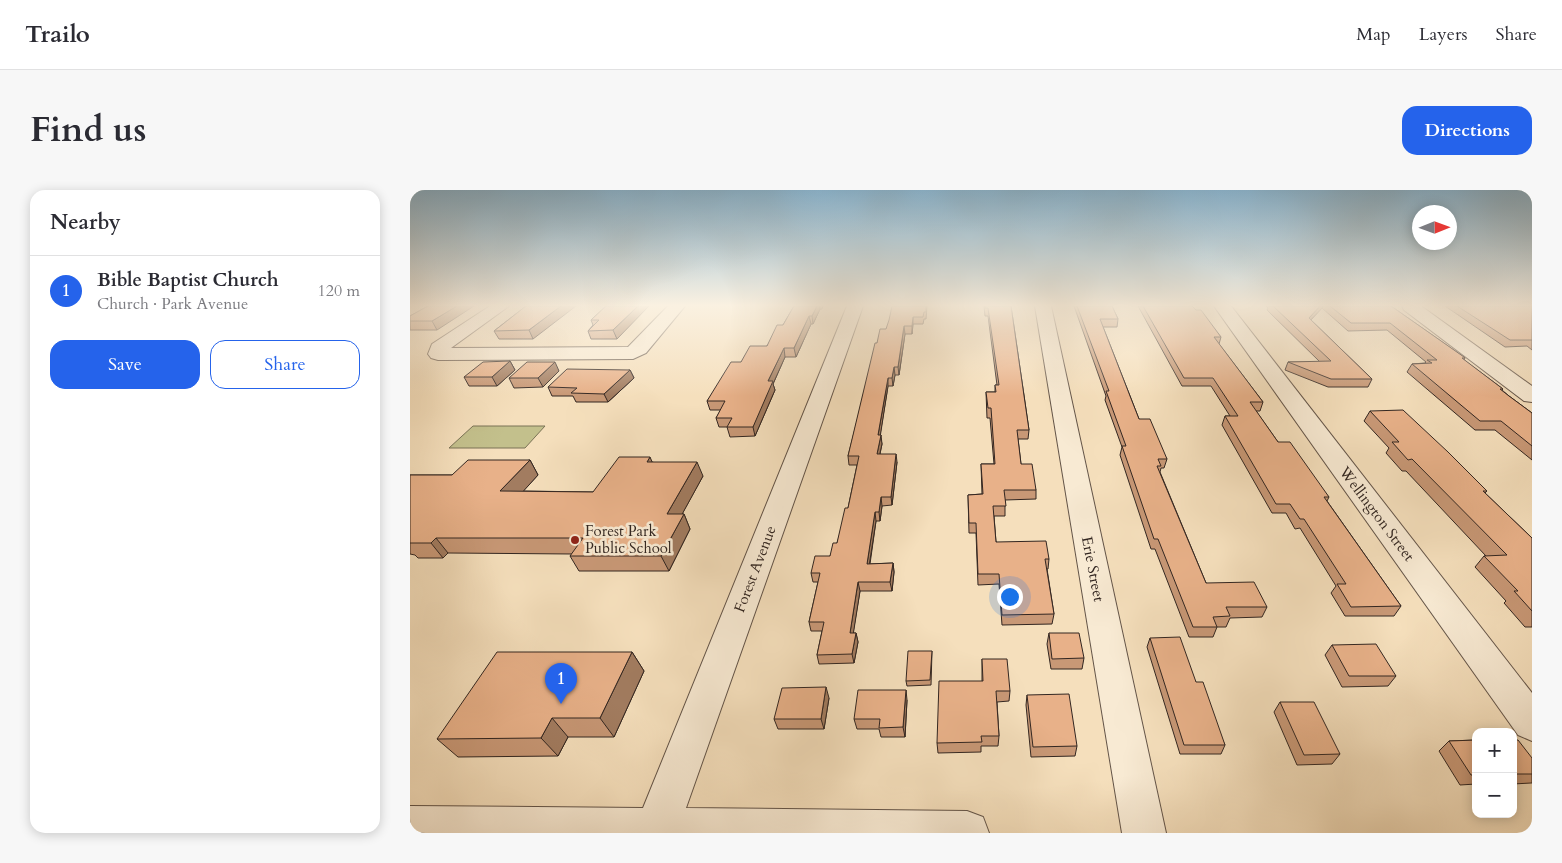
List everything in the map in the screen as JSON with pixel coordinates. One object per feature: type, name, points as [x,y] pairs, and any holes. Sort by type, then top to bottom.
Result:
[{"type":"street","points":[[457,336],[439,348],[437,353],[445,355],[623,354],[632,353],[649,336]]},
{"type":"street","name":"Forest Avenue","points":[[656,831],[844,336]]},
{"type":"street","name":"Erie Street","points":[[1049,336],[1144,833]]},
{"type":"street","name":"Wellington Street","points":[[1244,336],[1532,723]]},
{"type":"street","points":[[1451,336],[1532,396]]},
{"type":"street","points":[[410,828],[967,833]]},
{"type":"shaded area","points":[[473,426],[545,426],[525,448],[449,448]]},
{"type":"building","points":[[772,336],[800,336],[794,348],[784,348],[768,381],[773,381],[753,427],[727,427],[732,418],[716,418],[725,401],[707,401],[731,362],[741,362],[750,346],[767,346]]},
{"type":"building","points":[[878,336],[903,336],[898,367],[894,367],[892,378],[888,378],[878,435],[881,435],[877,454],[896,454],[891,497],[881,497],[879,512],[875,512],[867,564],[893,563],[890,582],[858,582],[850,633],[856,633],[852,654],[817,655],[824,622],[809,622],[820,573],[811,573],[815,556],[830,556],[833,543],[837,543],[845,508],[848,508],[859,456],[848,456],[875,343],[877,343]]},
{"type":"building","points":[[992,336],[1015,336],[1029,430],[1017,430],[1021,464],[1032,464],[1036,490],[1004,490],[1006,506],[993,506],[996,542],[1046,541],[1049,559],[1045,559],[1054,614],[1002,615],[999,574],[978,574],[976,523],[969,523],[968,495],[983,494],[981,464],[995,464],[991,408],[988,408],[986,392],[996,392],[995,385],[999,385]]},
{"type":"building","points":[[1088,336],[1107,336],[1139,419],[1150,419],[1167,459],[1158,459],[1161,466],[1157,466],[1206,583],[1254,582],[1267,607],[1226,607],[1230,616],[1213,617],[1217,627],[1193,627],[1158,539],[1154,539],[1122,446],[1126,446],[1106,391],[1109,391]]},
{"type":"building","points":[[1160,336],[1220,336],[1214,337],[1263,402],[1250,402],[1278,442],[1290,442],[1329,497],[1324,497],[1401,606],[1351,607],[1337,584],[1346,584],[1304,519],[1300,519],[1290,504],[1276,504],[1225,416],[1238,416],[1213,378],[1184,378]]},
{"type":"building","points":[[1305,336],[1328,336],[1372,379],[1331,379],[1288,362],[1331,361]]},
{"type":"building","points":[[1407,336],[1434,336],[1464,357],[1462,358],[1532,413],[1532,446],[1501,421],[1480,421],[1412,364],[1432,363],[1427,360],[1437,360]]},
{"type":"building","points":[[1504,336],[1532,336],[1532,340],[1510,340]]},
{"type":"building","points":[[510,361],[492,377],[464,377],[483,362]]},
{"type":"building","points":[[527,362],[555,362],[538,378],[509,378]]},
{"type":"building","points":[[567,369],[630,370],[604,394],[571,393],[577,388],[548,387]]},
{"type":"building","points":[[1403,410],[1448,452],[1487,491],[1483,491],[1532,538],[1532,611],[1514,591],[1518,591],[1484,556],[1507,555],[1412,459],[1408,460],[1392,442],[1399,442],[1370,411]]},
{"type":"building","points":[[619,457],[650,457],[647,462],[697,462],[667,514],[684,514],[661,556],[570,556],[583,538],[436,538],[431,543],[410,543],[410,475],[452,475],[468,460],[530,460],[500,491],[593,492]]},
{"type":"building","points":[[1049,633],[1079,633],[1084,658],[1052,659]]},
{"type":"building","points":[[1180,637],[1196,682],[1203,682],[1225,745],[1184,745],[1150,638]]},
{"type":"building","points":[[1376,644],[1396,676],[1349,676],[1332,645]]},
{"type":"building","points":[[908,651],[932,651],[930,680],[906,681]]},
{"type":"building","points":[[497,652],[632,652],[600,718],[552,718],[541,738],[437,739]]},
{"type":"building","points":[[982,659],[1007,659],[1010,691],[996,691],[999,736],[981,736],[982,742],[937,743],[939,681],[983,681]]},
{"type":"building","points":[[826,687],[821,719],[774,719],[782,688]]},
{"type":"building","points":[[858,690],[906,690],[903,727],[879,728],[880,719],[854,719]]},
{"type":"building","points":[[1069,694],[1077,746],[1033,747],[1027,695]]},
{"type":"building","points":[[1280,702],[1314,702],[1340,754],[1304,755]]},
{"type":"building","points":[[1472,740],[1472,775],[1471,775],[1449,741]]},
{"type":"building","points":[[1517,740],[1532,758],[1532,774],[1517,774]]},
{"type":"place","name":"Forest Park Public School","points":[[575,540]]},
{"type":"place","name":"Bible Baptist Church","points":[[561,704]]}]
